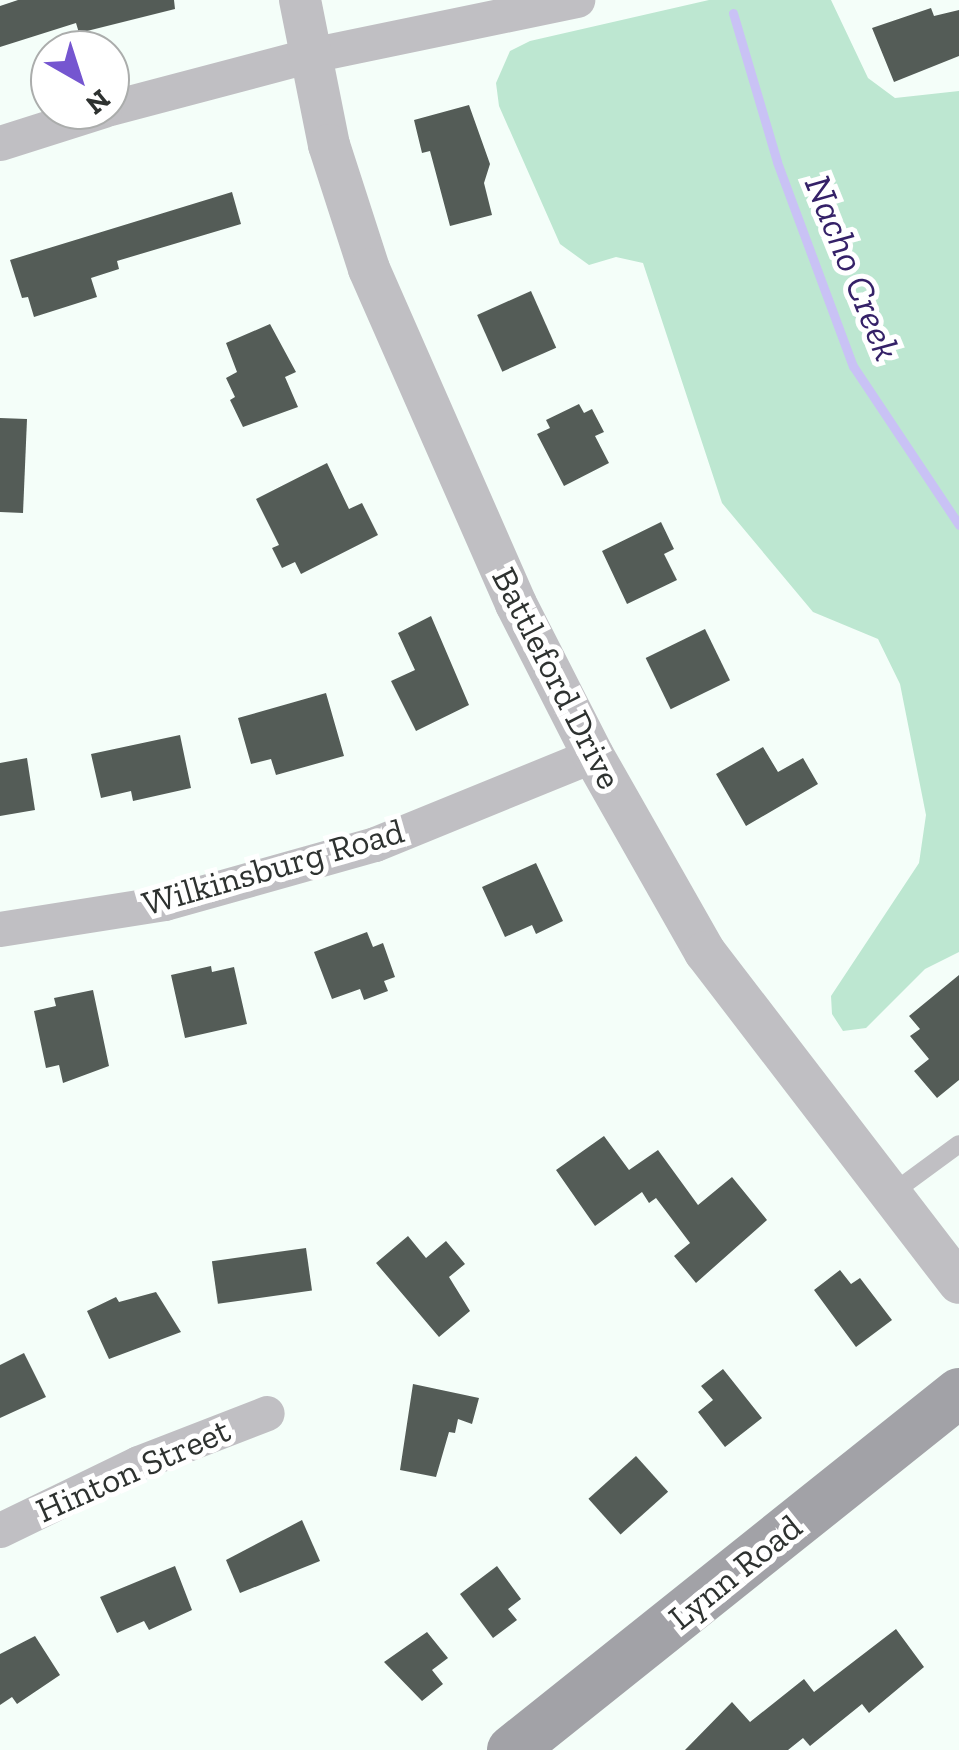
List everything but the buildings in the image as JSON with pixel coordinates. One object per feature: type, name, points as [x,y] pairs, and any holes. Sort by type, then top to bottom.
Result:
[{"type":"main road","name":"Lynn Road","points":[[512,1750],[959,1394]]},
{"type":"street","name":"Battleford Drive","points":[[300,0],[329,144],[370,269],[516,604],[593,755],[705,952],[959,1282]]},
{"type":"street","points":[[130,103],[311,55],[577,0]]},
{"type":"street","points":[[0,143],[41,130]]},
{"type":"street","name":"Wilkinsburg Road","points":[[0,928],[164,904],[375,844],[593,755]]},
{"type":"street","name":"Hinton Street","points":[[0,1530],[138,1464],[267,1412]]},
{"type":"lane","points":[[889,1195],[959,1144]]},
{"type":"green space","points":[[709,0],[831,0],[868,78],[895,98],[959,91],[959,952],[925,969],[866,1028],[843,1031],[832,1014],[831,996],[919,863],[926,815],[900,684],[878,639],[813,612],[722,503],[643,263],[616,257],[589,265],[560,244],[499,106],[496,83],[510,51],[530,41]]},
{"type":"waterway","name":"Nacho Creek","points":[[733,13],[777,162],[853,366],[959,525]]}]
